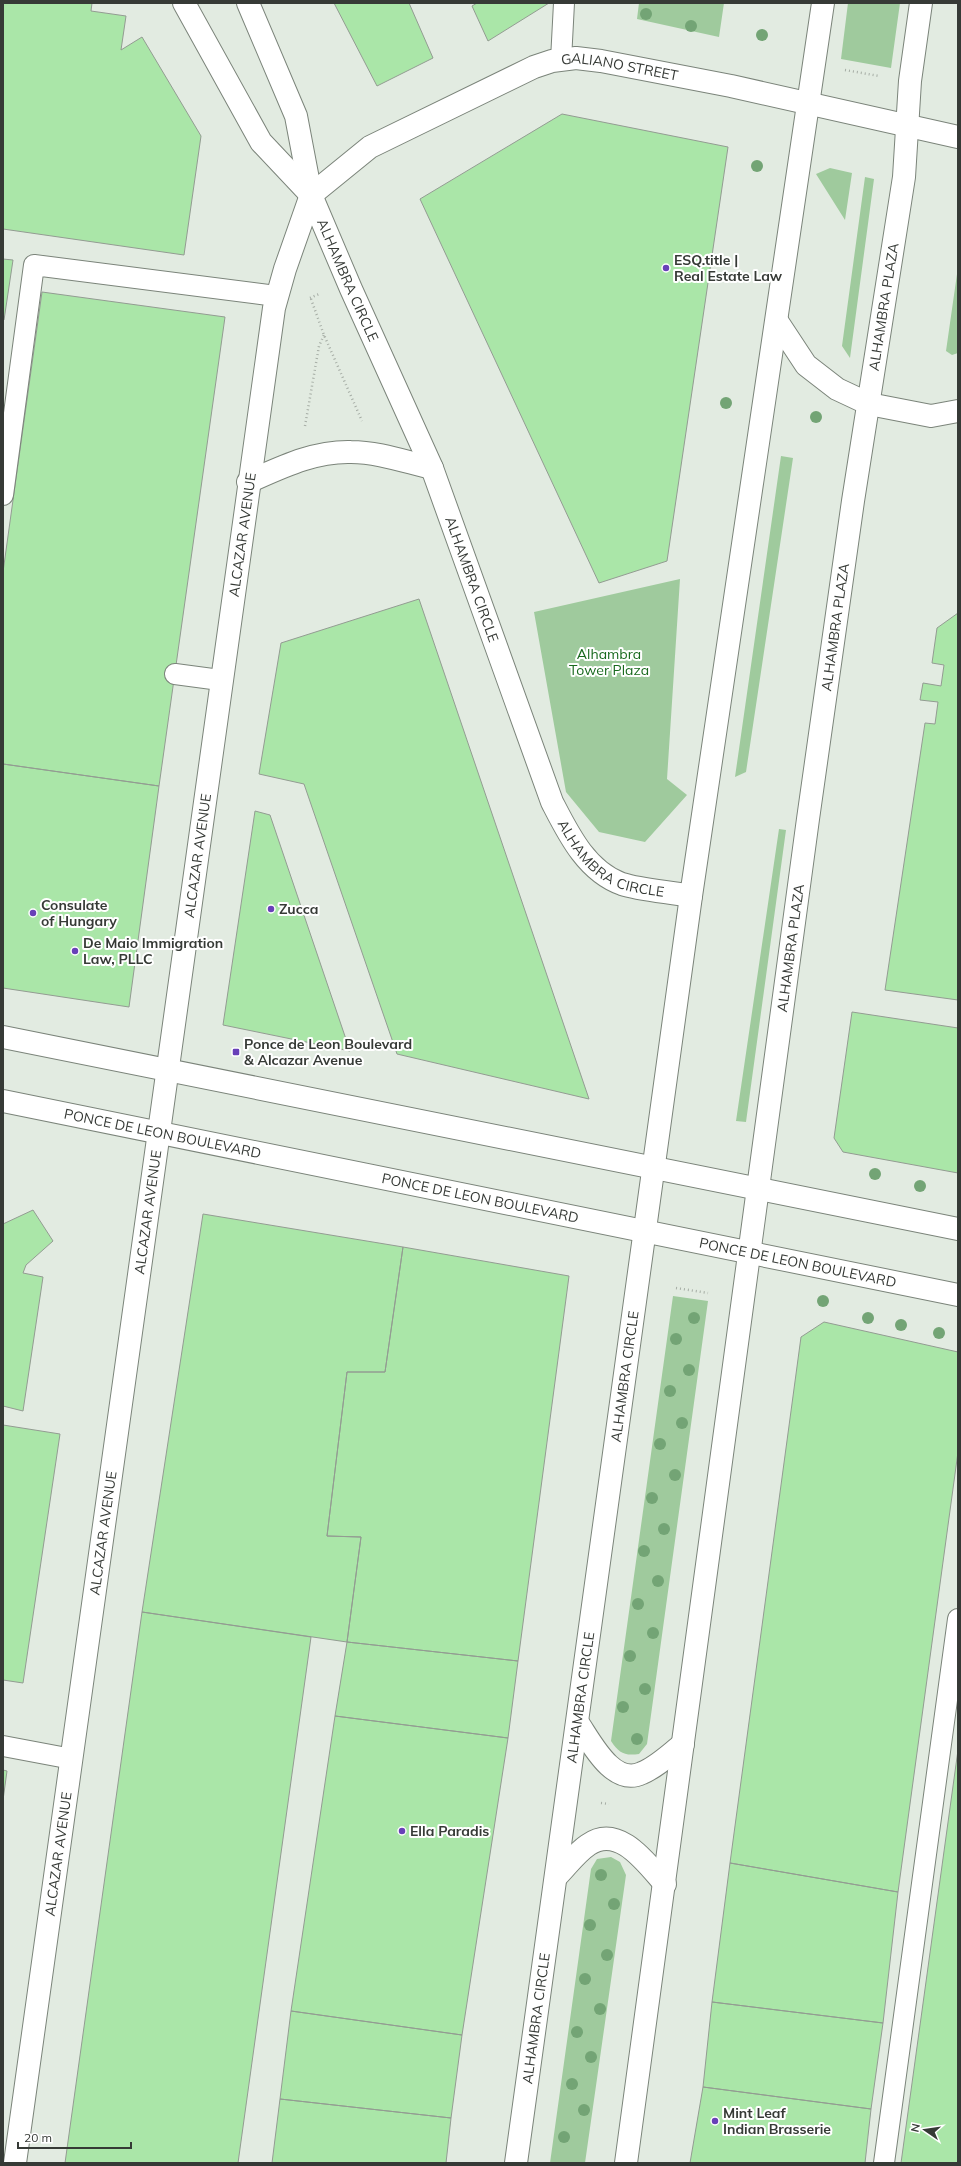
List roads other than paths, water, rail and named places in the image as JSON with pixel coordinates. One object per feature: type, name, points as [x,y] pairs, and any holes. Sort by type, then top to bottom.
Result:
[{"type":"street","name":"ALHAMBRA CIRCLE","points":[[184,3],[261,142],[311,194]]},
{"type":"street","name":"ALHAMBRA CIRCLE","points":[[248,3],[296,116],[311,194],[354,296],[432,468],[547,789],[568,833],[590,862],[605,875],[622,884],[691,896]]},
{"type":"street","points":[[644,1232],[691,896],[823,3]]},
{"type":"street","name":"ALHAMBRA PLAZA","points":[[750,1252],[757,1189],[808,819],[904,177],[910,81],[921,3]]},
{"type":"street","name":"GALIANO STREET","points":[[311,194],[370,147],[534,67],[552,60],[576,58],[601,61],[808,102],[908,124],[958,137]]},
{"type":"street","name":"ALCAZAR AVENUE","points":[[15,2163],[168,1068],[248,482],[276,296],[311,194]]},
{"type":"street","points":[[777,321],[806,365],[837,389],[869,404],[931,416],[958,411]]},
{"type":"street","points":[[248,482],[300,460],[328,453],[352,452],[432,468]]},
{"type":"street","points":[[3,1037],[168,1068],[958,1229]]},
{"type":"street","name":"PONCE DE LEON BOULEVARD","points":[[3,1102],[159,1132],[958,1295]]},
{"type":"street","name":"ALHAMBRA CIRCLE","points":[[516,2163],[557,1876],[644,1232]]},
{"type":"street","points":[[626,2163],[750,1252]]},
{"type":"street","points":[[578,1723],[606,1763],[619,1773],[632,1776],[643,1773],[683,1744]]},
{"type":"street","points":[[557,1876],[588,1845],[599,1839],[611,1839],[625,1844],[634,1851],[665,1884]]},
{"type":"lane","points":[[561,60],[564,3]]},
{"type":"lane","points":[[3,495],[7,432],[34,265],[276,296]]},
{"type":"lane","points":[[175,674],[220,680]]},
{"type":"lane","points":[[884,2163],[958,1619]]},
{"type":"lane","points":[[3,1746],[72,1759]]},
{"type":"place","name":"ESQ.title | Real Estate Law","points":[[666,268]]},
{"type":"place","name":"Zucca","points":[[271,909]]},
{"type":"place","name":"Consulate of Hungary","points":[[33,913]]},
{"type":"place","name":"De Maio Immigration Law, PLLC","points":[[75,951]]},
{"type":"place","name":"Ponce de Leon Boulevard & Alcazar Avenue","points":[[236,1052]]},
{"type":"place","name":"Ella Paradis","points":[[402,1831]]},
{"type":"place","name":"Mint Leaf Indian Brasserie","points":[[715,2121]]},
{"type":"park label","name":"Alhambra Tower Plaza","points":[[609,662]]}]
